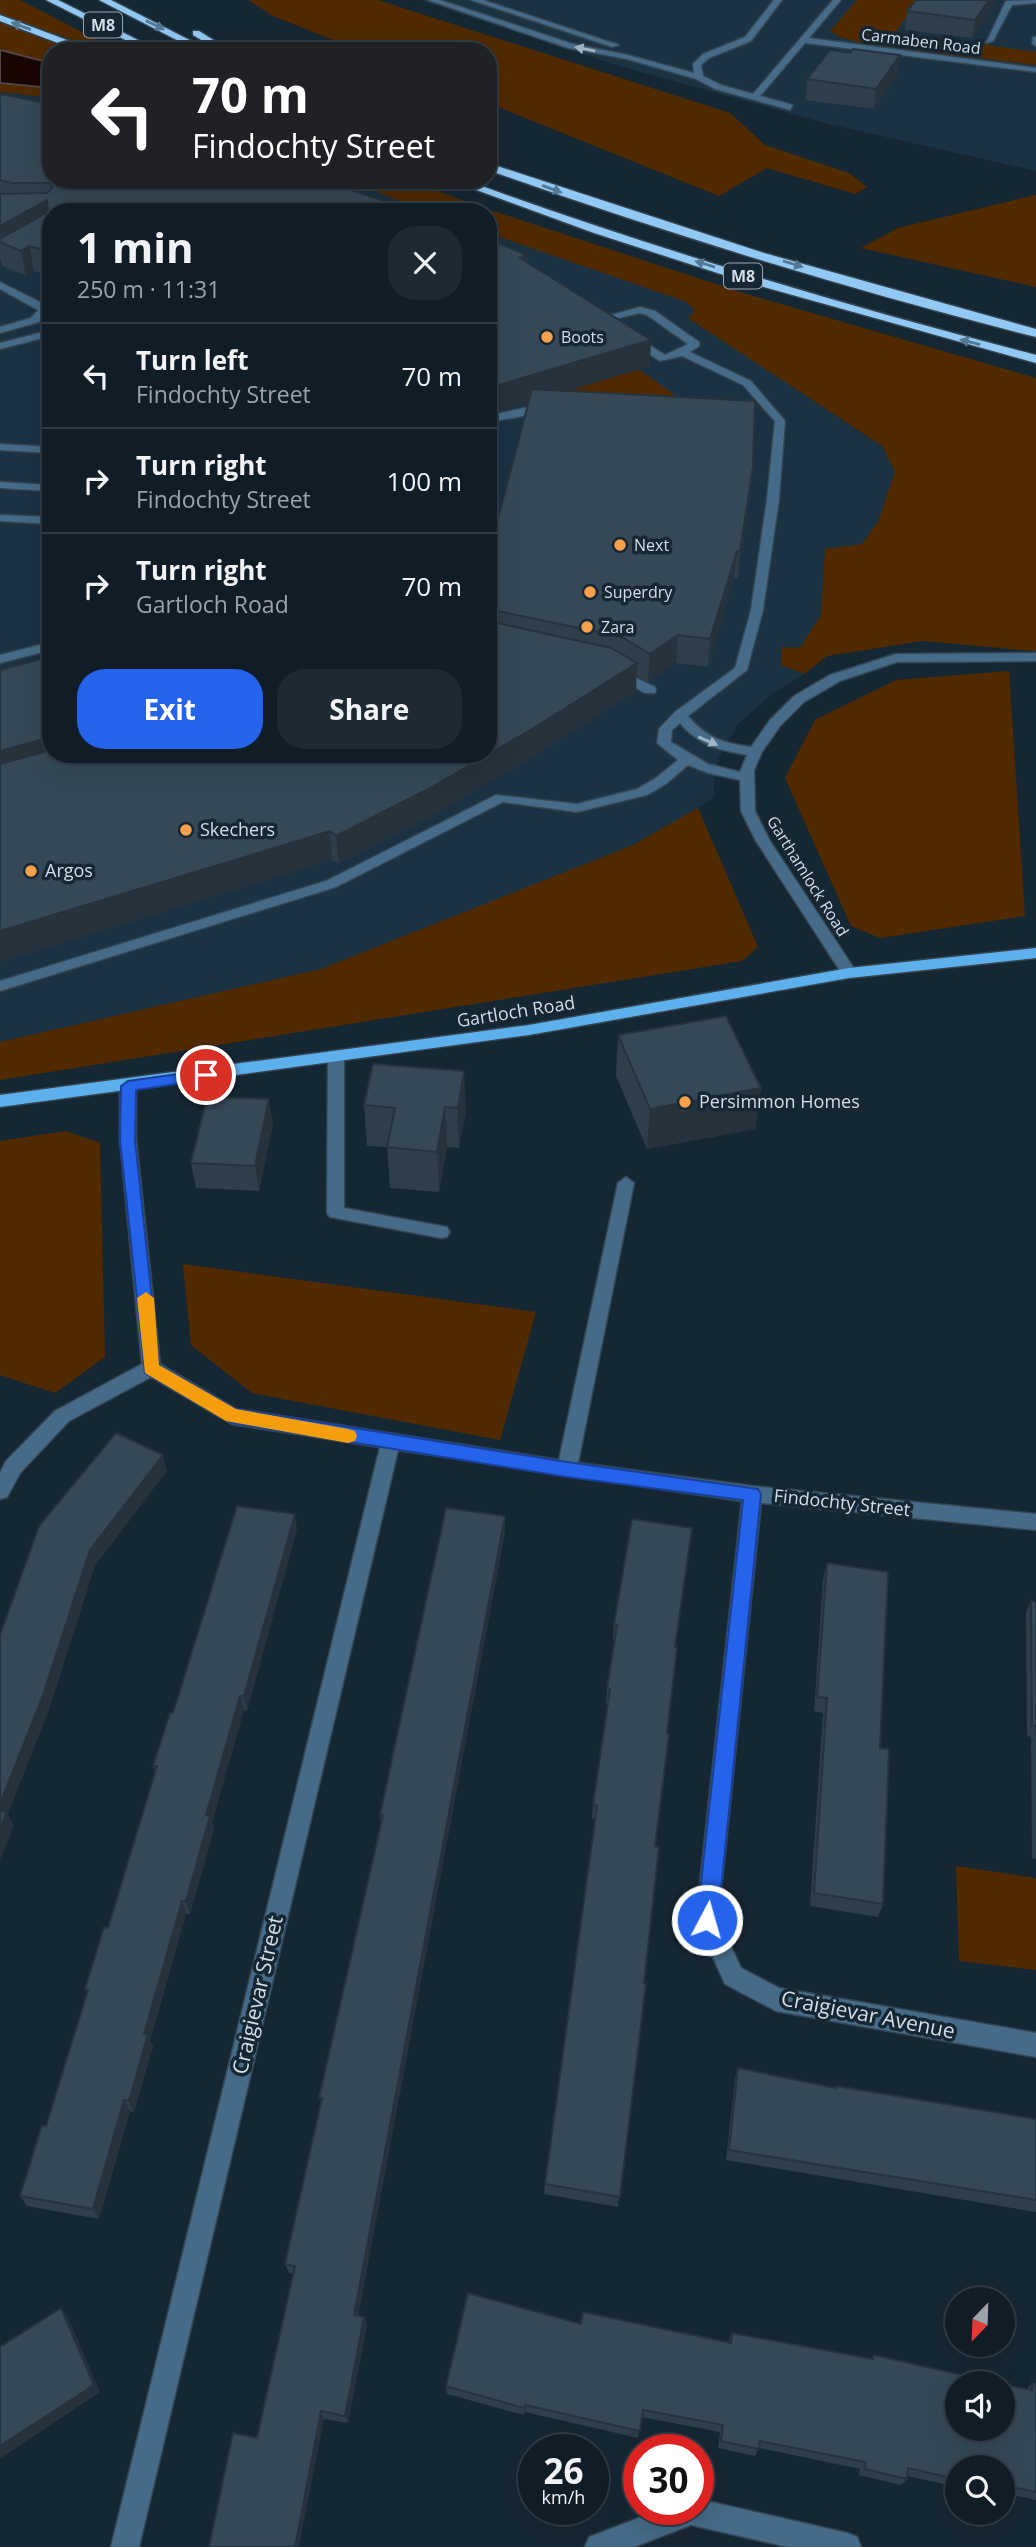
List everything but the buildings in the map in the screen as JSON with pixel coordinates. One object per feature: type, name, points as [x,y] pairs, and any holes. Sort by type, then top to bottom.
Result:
[{"type":"highway","name":"M8","points":[[51,0],[137,42]]},
{"type":"highway","name":"M8","points":[[104,0],[188,42]]},
{"type":"highway","points":[[0,18],[64,42]]},
{"type":"highway","points":[[186,28],[210,42]]},
{"type":"highway","name":"M8","points":[[497,169],[571,196],[700,236],[919,302],[1036,333]]},
{"type":"highway","name":"M8","points":[[478,189],[536,211],[885,320],[1036,359]]},
{"type":"main road","name":"Gartloch Road","points":[[0,1101],[128,1086],[529,1030],[849,973],[1036,953]]},
{"type":"street","points":[[432,0],[571,46],[698,74]]},
{"type":"street","points":[[475,0],[698,74],[718,87],[790,107]]},
{"type":"street","points":[[698,74],[697,64],[706,56],[748,39],[778,0]]},
{"type":"street","points":[[754,98],[837,0]]},
{"type":"street","points":[[997,2],[1036,1]]},
{"type":"street","points":[[989,41],[1009,3]]},
{"type":"street","name":"Carmaben Road","points":[[803,40],[1036,70]]},
{"type":"street","points":[[0,285],[42,307]]},
{"type":"street","points":[[682,352],[695,344],[651,313],[640,310],[607,322],[664,359],[682,352],[747,383],[780,421],[773,499],[759,598],[751,642],[741,670],[680,715],[666,729],[664,743],[686,760],[709,771],[747,777]]},
{"type":"street","points":[[0,330],[35,320],[42,311]]},
{"type":"street","points":[[0,346],[42,335]]},
{"type":"street","points":[[0,356],[42,346]]},
{"type":"street","points":[[497,417],[533,409],[559,410]]},
{"type":"street","points":[[0,447],[42,449]]},
{"type":"street","points":[[0,485],[42,487]]},
{"type":"street","points":[[0,518],[42,520]]},
{"type":"street","points":[[0,659],[42,648]]},
{"type":"street","name":"Garthamlock Road","points":[[849,973],[762,841],[748,811],[747,770],[755,752],[775,723],[799,699],[835,678],[896,658],[1014,655],[1036,657]]},
{"type":"street","points":[[603,668],[615,671],[650,690]]},
{"type":"street","points":[[680,715],[697,737],[716,746],[755,752]]},
{"type":"street","points":[[0,986],[331,884],[501,798],[577,808],[642,792],[662,781],[686,760]]},
{"type":"street","points":[[336,1058],[336,1213],[441,1232]]},
{"type":"street","points":[[0,1491],[13,1467],[62,1416],[151,1368],[128,1140],[128,1086]]},
{"type":"street","points":[[567,1469],[626,1183]]},
{"type":"street","name":"Findochty Street","points":[[151,1368],[232,1416],[390,1443],[752,1494],[1036,1522]]},
{"type":"street","name":"Craigievar Street","points":[[125,2547],[390,1443]]},
{"type":"street","name":"Craigievar Avenue","points":[[752,1494],[707,1920],[733,1976],[776,1999],[1036,2045]]},
{"type":"street","points":[[598,2547],[691,2511],[847,2547]]},
{"type":"shaded area","points":[[0,0],[20,0],[102,42],[78,42],[0,14]]},
{"type":"shaded area","points":[[248,0],[378,0],[730,113],[765,145],[849,173],[867,187],[855,194],[767,168],[719,196],[497,107],[497,42],[338,42],[273,16]]},
{"type":"shaded area","points":[[420,0],[1036,0],[1036,171],[829,124],[619,66]]},
{"type":"shaded area","points":[[857,0],[918,0],[896,32],[1036,52],[1036,65],[865,44],[840,37],[830,31]]},
{"type":"shaded area","points":[[0,22],[52,42],[42,42],[42,97],[0,92]]},
{"type":"shaded area","points":[[0,50],[42,61],[42,87],[0,83]]},
{"type":"shaded area","points":[[0,92],[42,97],[42,189],[369,189],[405,203],[42,203],[42,763],[497,763],[497,236],[687,302],[696,311],[688,318],[882,446],[895,472],[879,520],[862,544],[825,549],[821,615],[800,648],[782,647],[782,665],[804,674],[772,694],[738,724],[719,757],[714,779],[714,797],[698,808],[633,845],[321,969],[0,1042]]},
{"type":"shaded area","points":[[369,189],[432,189],[470,203],[405,203]]},
{"type":"shaded area","points":[[1036,195],[1036,287],[861,248],[898,228]]},
{"type":"shaded area","points":[[497,212],[743,293],[1036,378],[1036,651],[922,641],[827,656],[804,674],[781,665],[782,647],[800,648],[821,615],[825,549],[862,544],[879,520],[895,472],[882,446],[688,318],[695,311],[687,302],[497,236]]},
{"type":"shaded area","points":[[638,369],[675,395],[556,407],[541,396]]},
{"type":"shaded area","points":[[1009,671],[1025,916],[880,938],[851,926],[785,778],[815,720],[896,680]]},
{"type":"shaded area","points":[[698,808],[758,947],[742,961],[0,1080],[0,1042],[321,969],[633,845]]},
{"type":"shaded area","points":[[66,1131],[100,1143],[105,1357],[55,1393],[0,1375],[0,1141]]},
{"type":"shaded area","points":[[183,1264],[536,1312],[500,1440],[252,1393],[191,1345]]},
{"type":"shaded area","points":[[956,1866],[1036,1878],[1036,1970],[959,1961]]},
{"type":"slow traffic","points":[[146,1298],[151,1368],[232,1416],[348,1436]]},
{"type":"place","name":"Boots","points":[[547,337]]},
{"type":"place","name":"Next","points":[[620,545]]},
{"type":"place","name":"Superdry","points":[[590,592]]},
{"type":"place","name":"Zara","points":[[587,627]]},
{"type":"place","name":"Skechers","points":[[186,830]]},
{"type":"place","name":"Argos","points":[[31,871]]},
{"type":"place","name":"Persimmon Homes","points":[[685,1102]]},
{"type":"route","points":[[206,1075],[128,1086],[128,1140],[151,1368],[232,1416],[390,1443],[752,1494],[707,1920]]}]
